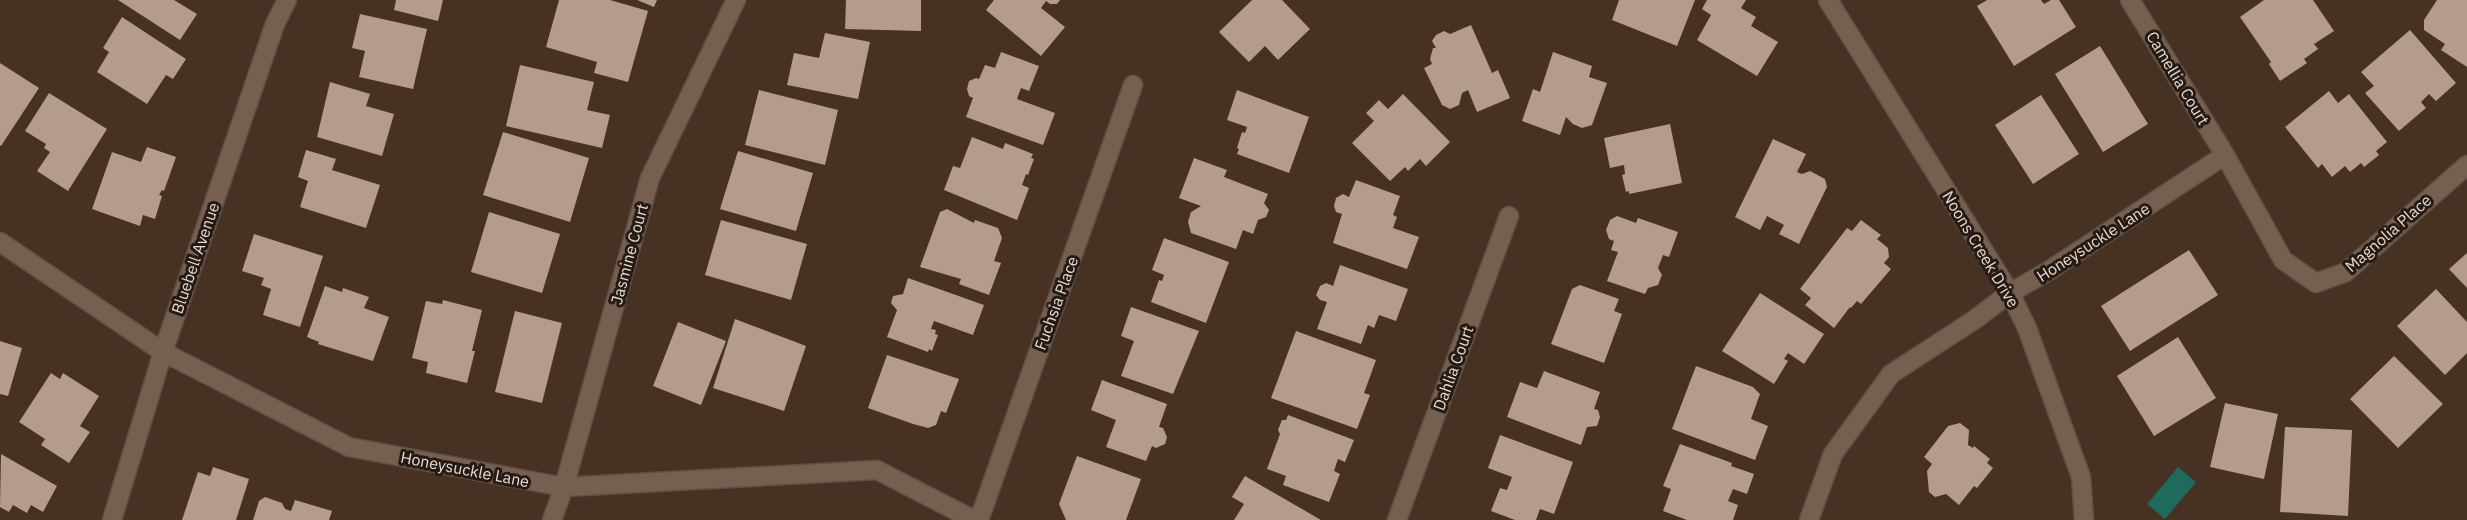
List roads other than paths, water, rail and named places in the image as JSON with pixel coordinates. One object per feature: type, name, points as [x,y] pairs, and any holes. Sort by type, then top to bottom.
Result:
[{"type":"street","name":"Bluebell Avenue","points":[[112,520],[163,352],[275,24],[287,0]]},
{"type":"street","name":"Jasmine Court","points":[[552,520],[564,487],[650,178],[736,0]]},
{"type":"street","name":"Noons Creek Drive","points":[[1828,0],[2010,293],[2027,328],[2080,477],[2084,520]]},
{"type":"street","name":"Camellia Court","points":[[2130,0],[2225,156]]},
{"type":"street","name":"Fuchsia Place","points":[[977,520],[1133,85]]},
{"type":"street","name":"Honeysuckle Lane","points":[[1809,520],[1833,454],[1891,374],[1974,320],[2010,293],[2050,270],[2225,156]]},
{"type":"street","name":"Magnolia Place","points":[[2225,156],[2283,260],[2316,283],[2346,272],[2467,165]]},
{"type":"street","name":"Dahlia Court","points":[[1397,520],[1509,216]]},
{"type":"street","name":"Honeysuckle Lane","points":[[0,242],[163,352],[349,447],[564,487],[877,470],[977,520]]},
{"type":"water","points":[[2178,467],[2196,482],[2165,519],[2147,504]]}]
